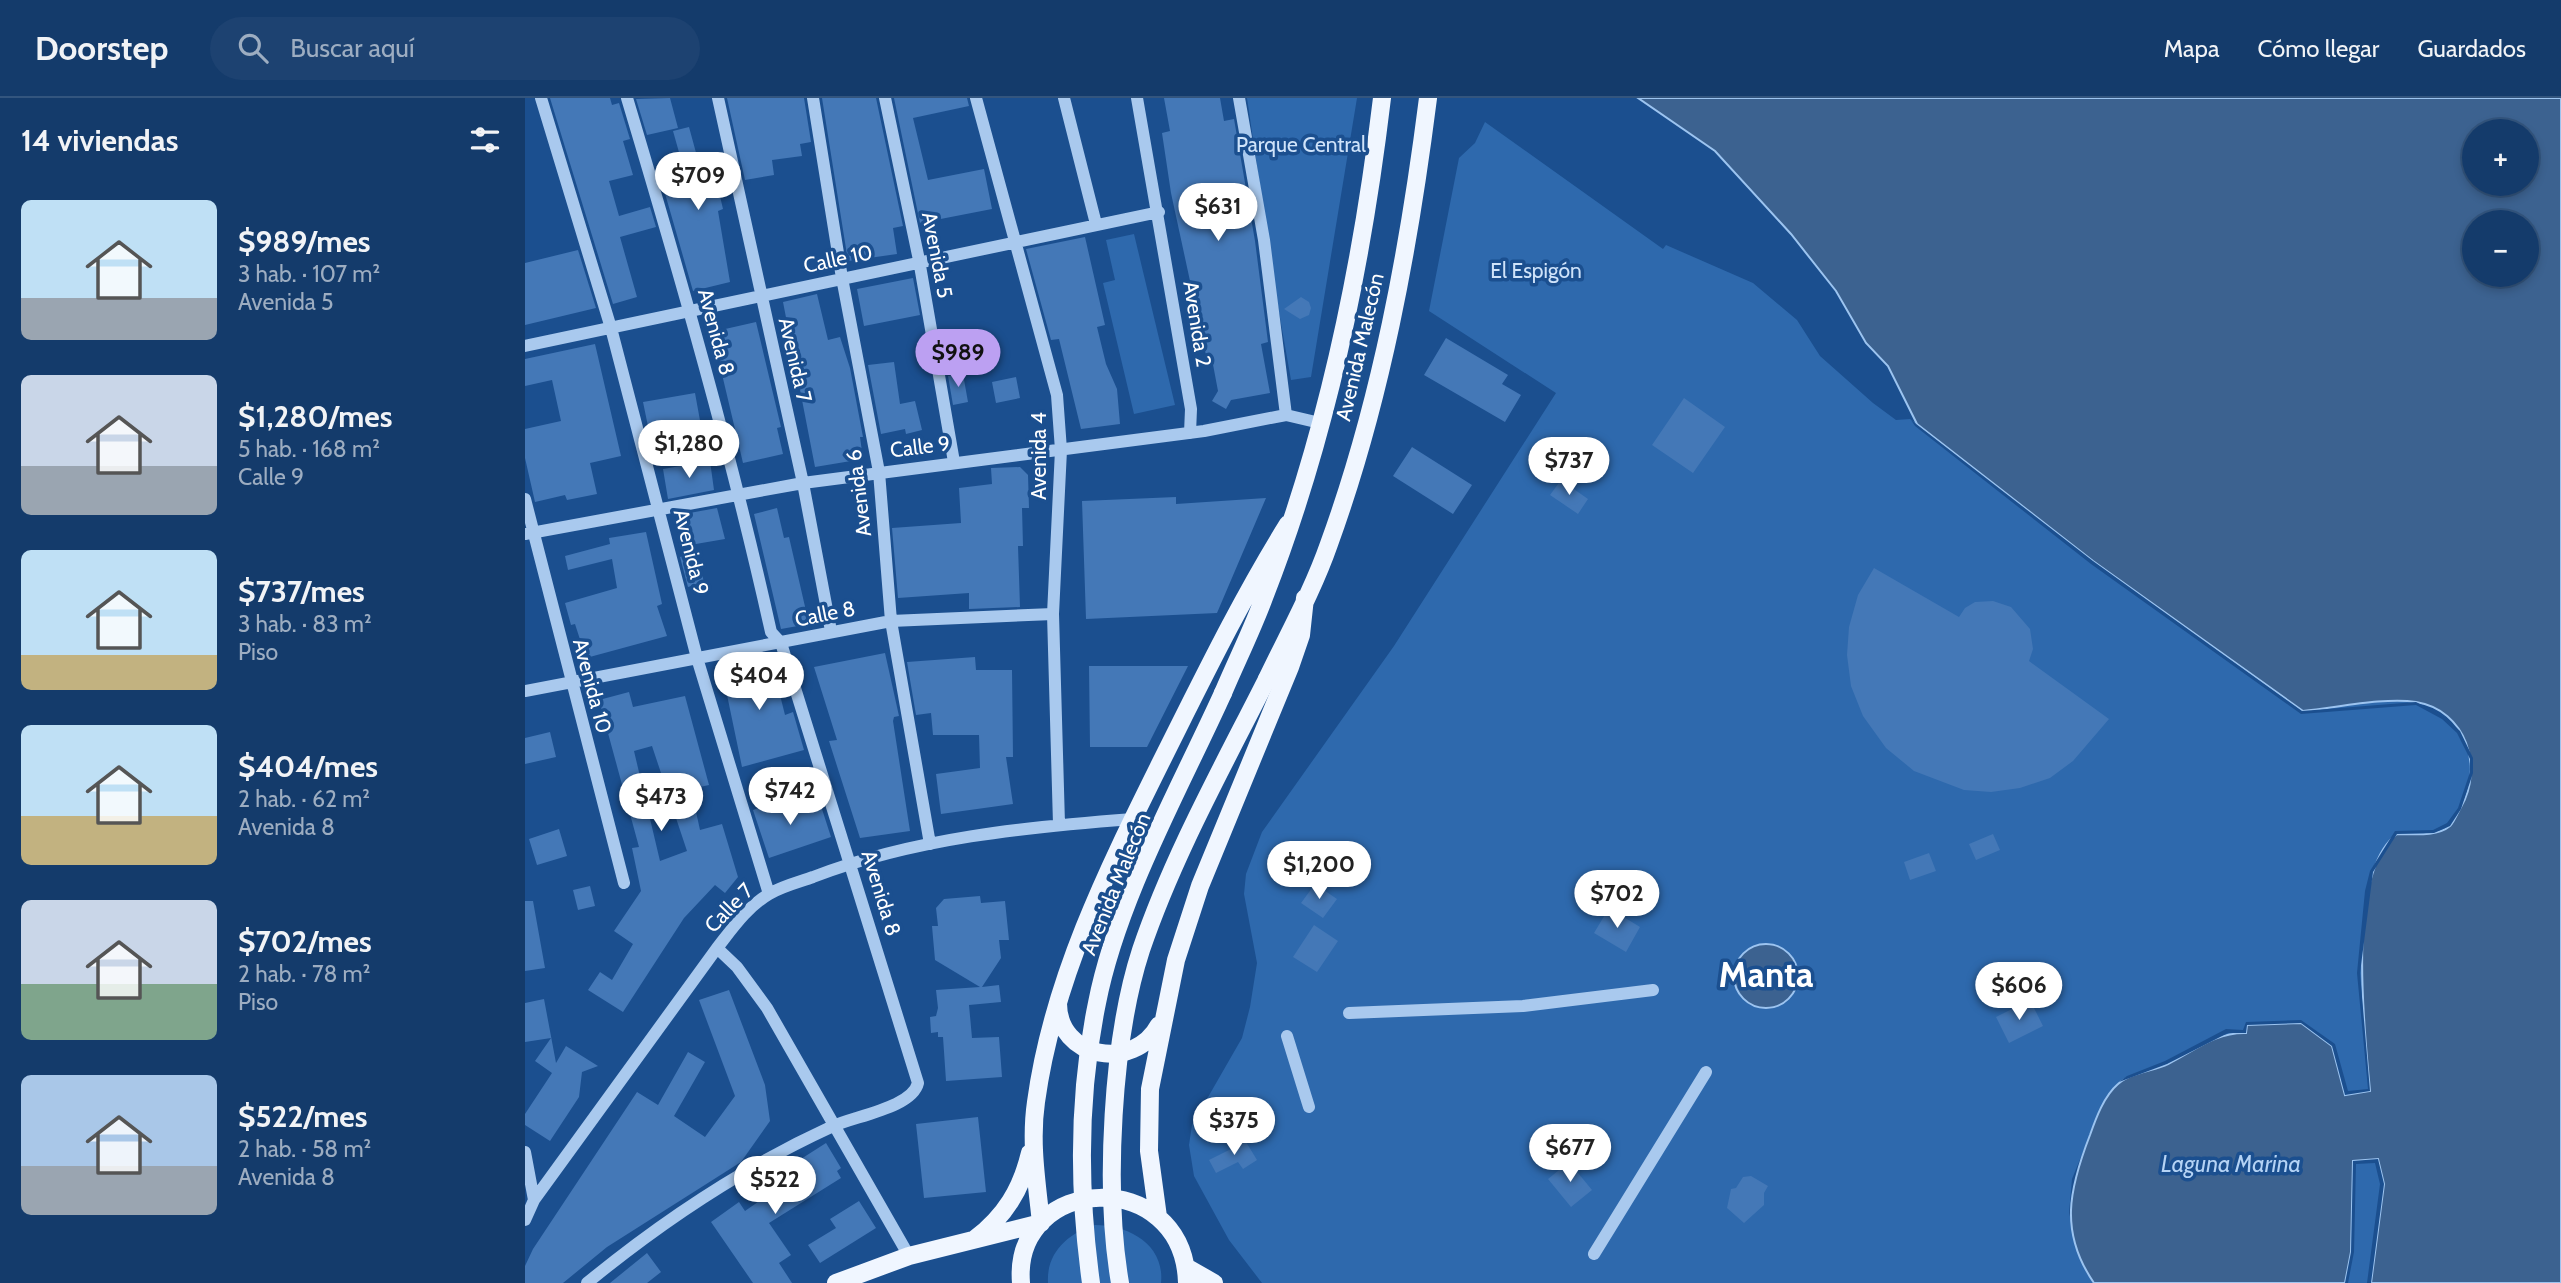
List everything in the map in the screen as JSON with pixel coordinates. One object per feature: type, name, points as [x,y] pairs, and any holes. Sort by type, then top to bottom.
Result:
[{"type":"main road","name":"Avenida Malecón","points":[[1091,1283],[1084,1229],[1081,1130],[1097,1000],[1130,900],[1266,594],[1289,524],[1320,423],[1350,302],[1374,168],[1382,98]]},
{"type":"main road","name":"Avenida Malecón","points":[[1120,1283],[1112,1172],[1119,1059],[1128,1002],[1142,950],[1177,858],[1305,598],[1333,534],[1372,399],[1397,291],[1428,98]]},
{"type":"main road","name":"Avenida Malecón","points":[[1041,1223],[1033,1139],[1046,1043],[1059,992],[1133,819],[1246,592],[1289,524]]},
{"type":"main road","name":"Avenida Malecón","points":[[1158,1217],[1149,1151],[1150,1089],[1176,960],[1200,886],[1301,635],[1305,598]]},
{"type":"main road","points":[[1059,992],[1058,1009],[1064,1026],[1074,1041],[1089,1051],[1107,1056],[1124,1054],[1141,1047],[1154,1035],[1162,1019]]},
{"type":"main road","points":[[972,1242],[1001,1216],[1020,1187],[1033,1139]]},
{"type":"main road","points":[[836,1283],[909,1256],[1041,1223],[1067,1205],[1098,1196],[1120,1198],[1140,1205],[1158,1217],[1172,1231],[1186,1275],[1214,1283]]},
{"type":"main road","points":[[1021,1283],[1020,1272],[1027,1246],[1041,1223]]},
{"type":"street","name":"Avenida 9","points":[[541,98],[611,328],[660,507],[697,658],[769,894]]},
{"type":"street","name":"Avenida 8","points":[[587,1283],[622,1254],[762,1162],[833,1126],[907,1100],[913,1096],[918,1083],[781,643],[771,632],[740,496],[691,312],[627,98]]},
{"type":"street","name":"Avenida 7","points":[[718,98],[803,483],[831,631]]},
{"type":"street","name":"Avenida 6","points":[[813,98],[842,278],[879,472],[891,621],[930,844]]},
{"type":"street","name":"Avenida 5","points":[[885,98],[919,260],[954,462]]},
{"type":"street","name":"Avenida 4","points":[[976,98],[1057,394],[1061,450],[1053,614],[1059,824]]},
{"type":"street","points":[[1064,98],[1096,224]]},
{"type":"street","name":"Avenida 2","points":[[1137,98],[1159,212],[1191,409],[1190,433]]},
{"type":"street","points":[[1239,98],[1265,253],[1286,415]]},
{"type":"street","name":"Calle 10","points":[[525,346],[691,312],[919,260],[1159,212]]},
{"type":"street","name":"Calle 9","points":[[529,533],[803,483],[1190,433],[1286,415],[1320,423]]},
{"type":"street","name":"Avenida 10","points":[[525,499],[529,533],[624,883]]},
{"type":"street","name":"Calle 8","points":[[525,691],[891,621],[1053,614]]},
{"type":"street","name":"Calle 7","points":[[525,1220],[534,1200],[717,948],[742,916],[769,894],[851,862],[930,844],[1059,824],[1133,819]]},
{"type":"street","points":[[717,948],[753,986],[909,1256]]},
{"type":"street","points":[[1349,1013],[1523,1006],[1653,990]]},
{"type":"street","points":[[1287,1036],[1309,1107]]},
{"type":"street","points":[[1594,1254],[1706,1072]]},
{"type":"street","points":[[526,1158],[534,1200]]},
{"type":"green space","name":"Parque Central","points":[[1247,98],[1357,98],[1311,377],[1291,380]]},
{"type":"green space","name":"El Espigón","points":[[1485,122],[1663,249],[1666,245],[1753,283],[1797,320],[1820,356],[1873,403],[1896,420],[1910,419],[1917,424],[2093,561],[2444,716],[2469,747],[2473,773],[2370,1091],[2345,1095],[2246,1033],[2098,1115],[2072,1179],[2069,1213],[2086,1272],[2094,1283],[1262,1283],[1229,1240],[1194,1176],[1189,1145],[1192,1125],[1242,1038],[1250,1007],[1257,963],[1244,894],[1246,874],[1262,832],[1394,646],[1556,393],[1429,311],[1459,158],[1475,143]]},
{"type":"green space","points":[[1134,234],[1175,405],[1134,414],[1103,283],[1115,280],[1106,240]]},
{"type":"green space","points":[[2378,1159],[2384,1184],[2371,1283],[2345,1283],[2353,1161]]},
{"type":"green space","points":[[1095,1225],[1120,1229],[1142,1239],[1157,1257],[1161,1269],[1161,1283],[1048,1283],[1051,1262],[1061,1245],[1076,1233]]},
{"type":"water","name":"Laguna Marina","points":[[1638,98],[2561,98],[2561,1283],[2371,1283],[2384,1184],[2378,1159],[2353,1161],[2351,1252],[2345,1283],[2094,1283],[2076,1246],[2071,1210],[2073,1192],[2098,1115],[2113,1089],[2123,1080],[2168,1064],[2215,1039],[2246,1033],[2247,1025],[2301,1023],[2332,1046],[2345,1095],[2370,1091],[2362,955],[2364,917],[2370,882],[2381,854],[2397,834],[2432,833],[2445,830],[2451,824],[2468,791],[2471,775],[2466,742],[2447,716],[2433,707],[2416,702],[2375,702],[2303,711],[2093,561],[1917,424],[1888,366],[1866,343],[1836,291],[1791,234],[1715,151]]},
{"type":"water","points":[[1760,944],[1772,944],[1789,953],[1796,964],[1796,988],[1789,999],[1772,1008],[1760,1008],[1748,1003],[1739,994],[1734,982],[1734,970],[1739,958],[1748,949]]},
{"type":"pier","points":[[1911,420],[2093,561],[2302,711],[2416,702],[2444,716],[2460,731],[2473,758],[2473,773],[2461,809],[2450,826],[2434,833],[2397,834],[2373,872],[2360,973],[2370,1091],[2345,1095],[2332,1046],[2301,1023],[2247,1025],[2246,1033],[2228,1033],[2167,1064],[2119,1082],[2226,1029],[2243,1030],[2246,1022],[2301,1020],[2335,1044],[2348,1091],[2368,1089],[2357,973],[2365,891],[2370,871],[2395,831],[2433,830],[2447,823],[2458,808],[2470,772],[2470,759],[2457,733],[2442,719],[2416,705],[2301,714],[2091,564],[1915,426]]},
{"type":"pier","points":[[2378,1159],[2384,1184],[2371,1283],[2367,1283],[2380,1184],[2375,1163],[2356,1164],[2354,1252],[2348,1283],[2345,1283],[2351,1252],[2353,1161]]},
{"type":"building","points":[[550,98],[610,98],[612,105],[619,103],[630,139],[623,141],[633,175],[609,181],[619,216],[650,207],[656,227],[620,237],[637,297],[613,304]]},
{"type":"building","points":[[670,98],[678,128],[647,135],[636,99]]},
{"type":"building","points":[[727,98],[804,98],[811,142],[800,144],[802,156],[772,160],[774,175],[745,180]]},
{"type":"building","points":[[822,98],[876,98],[903,226],[893,228],[897,254],[848,261]]},
{"type":"building","points":[[894,98],[967,98],[969,106],[913,118],[928,180],[984,169],[992,209],[920,223]]},
{"type":"building","points":[[1164,98],[1220,98],[1224,121],[1234,119],[1255,241],[1268,342],[1261,344],[1270,393],[1231,400],[1226,409],[1212,401],[1218,391],[1211,354],[1206,355],[1171,193],[1162,133],[1170,131]]},
{"type":"building","points":[[689,127],[698,160],[721,154],[728,183],[722,184],[724,191],[719,192],[723,209],[718,211],[730,282],[693,291],[658,169],[682,163],[673,131]]},
{"type":"building","points":[[1085,237],[1105,325],[1097,327],[1106,364],[1117,389],[1120,424],[1081,429],[1059,339],[1051,340],[1026,249]]},
{"type":"building","points":[[578,250],[596,308],[525,325],[525,263]]},
{"type":"building","points":[[913,278],[920,315],[864,326],[857,289]]},
{"type":"building","points":[[817,294],[828,340],[840,337],[850,368],[863,437],[860,437],[863,459],[815,467],[783,302]]},
{"type":"building","points":[[1301,297],[1309,302],[1311,308],[1309,315],[1300,319],[1284,309]]},
{"type":"building","points":[[756,322],[781,427],[777,428],[783,454],[743,463],[712,332]]},
{"type":"building","points":[[1446,338],[1508,375],[1502,384],[1521,395],[1505,422],[1424,375]]},
{"type":"building","points":[[595,344],[621,456],[590,463],[597,494],[567,500],[565,495],[535,502],[525,458],[525,429],[561,421],[552,380],[525,386],[525,359]]},
{"type":"building","points":[[894,362],[900,404],[915,401],[922,430],[906,434],[905,429],[881,434],[868,365]]},
{"type":"building","points":[[963,374],[968,402],[953,405],[948,376]]},
{"type":"building","points":[[1016,377],[1020,398],[996,403],[992,382]]},
{"type":"building","points":[[695,393],[701,426],[650,436],[643,402]]},
{"type":"building","points":[[1684,398],[1725,427],[1693,473],[1652,445]]},
{"type":"building","points":[[1412,447],[1472,485],[1453,514],[1393,476]]},
{"type":"building","points":[[710,461],[714,490],[668,499],[663,469]]},
{"type":"building","points":[[1020,467],[1028,475],[1029,508],[1022,508],[1023,546],[1018,546],[1020,607],[969,609],[969,593],[898,598],[892,528],[961,523],[959,488],[992,484],[991,468]]},
{"type":"building","points":[[1561,480],[1588,499],[1578,514],[1550,495]]},
{"type":"building","points":[[1176,497],[1176,504],[1266,498],[1217,613],[1086,619],[1082,501]]},
{"type":"building","points":[[717,508],[725,539],[690,545],[684,514]]},
{"type":"building","points":[[777,508],[784,538],[789,537],[809,624],[781,629],[754,514]]},
{"type":"building","points":[[646,532],[662,604],[657,606],[667,636],[586,658],[575,624],[571,625],[565,603],[617,588],[612,559],[568,570],[565,556],[610,544],[609,538]]},
{"type":"building","points":[[696,552],[704,582],[688,587],[680,557]]},
{"type":"building","points":[[1874,568],[1959,617],[1965,608],[1975,602],[1993,601],[2011,607],[2030,629],[2033,649],[2029,661],[2109,719],[2073,761],[2050,778],[2020,788],[1991,792],[1964,790],[1914,771],[1886,748],[1863,716],[1851,686],[1847,655],[1849,627],[1858,595]]},
{"type":"building","points":[[885,653],[899,716],[894,717],[893,721],[910,831],[860,838],[829,741],[837,740],[814,667]]},
{"type":"building","points":[[770,655],[785,715],[793,712],[804,750],[742,767],[721,666]]},
{"type":"building","points":[[975,657],[976,670],[1012,670],[1013,757],[1006,757],[1013,804],[941,814],[936,774],[980,768],[979,735],[933,735],[931,713],[916,715],[907,662]]},
{"type":"building","points":[[1089,666],[1188,666],[1147,747],[1090,747]]},
{"type":"building","points":[[629,692],[633,707],[685,696],[709,785],[691,789],[700,830],[722,824],[738,877],[725,893],[715,885],[684,918],[623,1012],[588,990],[600,972],[612,980],[633,944],[614,931],[641,891],[632,848],[639,847],[599,700]],"holes":[[[652,746],[687,851],[660,861],[634,751]]]},
{"type":"building","points":[[550,732],[556,757],[525,764],[525,738]]},
{"type":"building","points":[[786,798],[792,815],[821,806],[831,837],[769,858],[753,810]]},
{"type":"building","points":[[559,829],[567,856],[537,865],[529,839]]},
{"type":"building","points":[[1993,834],[2000,850],[1976,860],[1969,844]]},
{"type":"building","points":[[1929,853],[1936,871],[1910,880],[1904,862]]},
{"type":"building","points":[[1315,884],[1337,899],[1323,918],[1301,903]]},
{"type":"building","points":[[590,886],[595,906],[578,910],[573,890]]},
{"type":"building","points":[[980,896],[981,903],[1005,901],[1009,940],[999,940],[1001,958],[982,987],[999,985],[1001,1002],[969,1005],[972,1038],[999,1037],[1002,1077],[946,1081],[943,1037],[938,1037],[938,1032],[931,1033],[930,1017],[936,1016],[938,1008],[936,990],[980,987],[935,960],[932,926],[938,926],[936,908],[944,899]]},
{"type":"building","points":[[525,901],[533,901],[545,968],[525,971]]},
{"type":"building","points":[[1609,908],[1640,927],[1626,952],[1594,933]]},
{"type":"building","points":[[1314,925],[1338,941],[1317,972],[1293,957]]},
{"type":"building","points":[[729,990],[765,1085],[770,1121],[741,1162],[607,1247],[563,1283],[525,1283],[525,1266],[533,1249],[637,1092],[658,1105],[688,1052],[705,1062],[674,1116],[705,1137],[735,1096],[699,1000]]},
{"type":"building","points":[[544,999],[556,1063],[566,1046],[598,1066],[582,1072],[579,1097],[550,1141],[525,1125],[525,1114],[552,1073],[535,1061],[551,1038],[525,1042],[525,1003]]},
{"type":"building","points":[[2030,1000],[2043,1026],[2009,1043],[1996,1017]]},
{"type":"building","points":[[978,1117],[986,1192],[924,1198],[916,1124]]},
{"type":"building","points":[[1243,1137],[1257,1160],[1243,1169],[1238,1162],[1216,1173],[1209,1160],[1231,1149],[1229,1146]]},
{"type":"building","points":[[826,1143],[841,1168],[837,1171],[841,1178],[769,1223],[791,1255],[779,1263],[792,1283],[753,1283],[711,1222],[739,1202],[745,1211],[775,1190],[769,1182],[779,1173]]},
{"type":"building","points":[[1569,1162],[1592,1190],[1571,1207],[1548,1179]]},
{"type":"building","points":[[1751,1176],[1768,1186],[1764,1193],[1764,1205],[1744,1223],[1727,1208],[1731,1189],[1736,1188],[1743,1177]]},
{"type":"building","points":[[859,1201],[876,1228],[820,1263],[808,1245],[836,1228],[830,1219]]},
{"type":"building","points":[[647,1253],[661,1272],[647,1283],[610,1283]]},
{"type":"district","name":"Manta","points":[[1766,975]]}]
